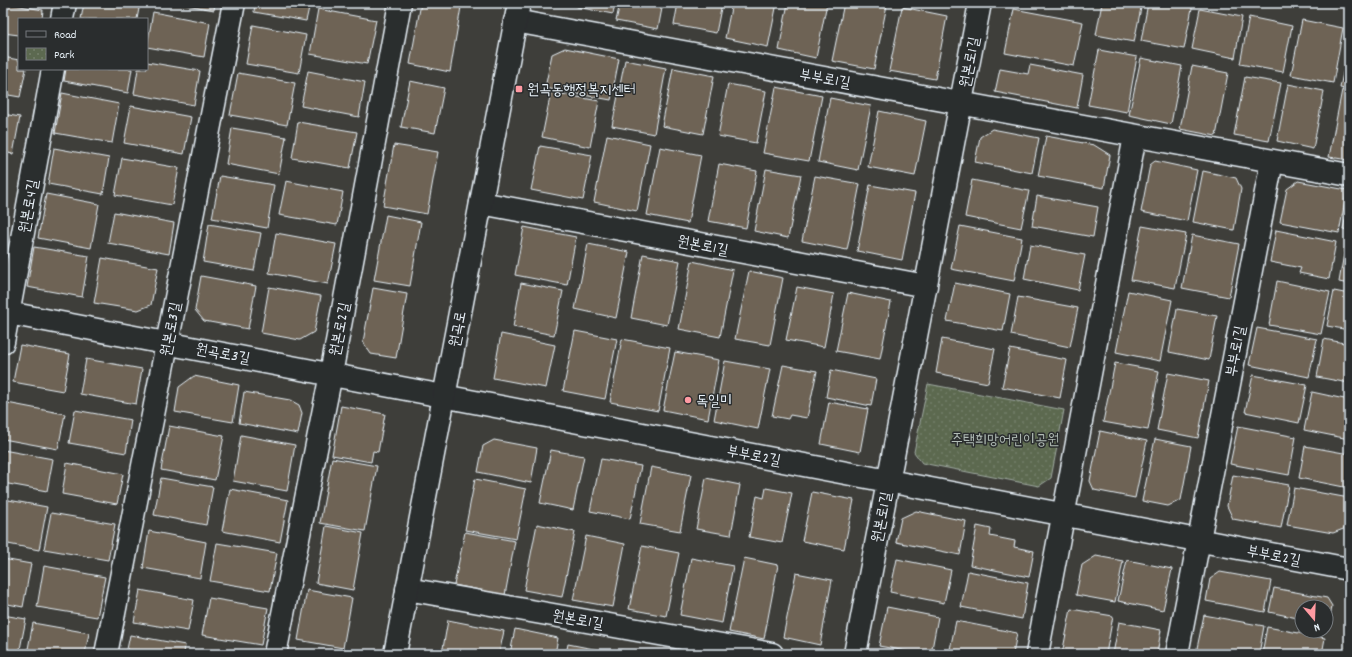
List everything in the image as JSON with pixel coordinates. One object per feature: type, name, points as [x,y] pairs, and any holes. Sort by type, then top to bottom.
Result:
[{"type":"street","points":[[62,18],[65,3]]},
{"type":"street","name":"원본로3길","points":[[106,654],[234,3]]},
{"type":"street","name":"원본로2길","points":[[275,654],[330,374],[400,3]]},
{"type":"street","name":"원본로1길","points":[[855,654],[980,3]]},
{"type":"street","name":"부부로1길","points":[[517,12],[961,104],[1349,175]]},
{"type":"street","name":"원곡로","points":[[395,654],[517,12]]},
{"type":"street","name":"원본로4길","points":[[3,342],[6,312],[53,70]]},
{"type":"street","points":[[1038,654],[1135,136]]},
{"type":"street","name":"부부로1길","points":[[1199,540],[1272,161]]},
{"type":"street","name":"원본로1길","points":[[480,203],[926,286]]},
{"type":"street","name":"원곡로3길","points":[[6,312],[444,396]]},
{"type":"street","name":"부부로2길","points":[[444,396],[1349,569]]},
{"type":"street","points":[[1178,654],[1199,540]]},
{"type":"street","name":"원본로1길","points":[[407,589],[772,654]]},
{"type":"green space","name":"주택희망어린이공원","points":[[928,384],[1064,410],[1051,478],[1039,486],[922,463],[914,452]]},
{"type":"building","points":[[3,3],[43,10],[42,18],[18,18],[18,35],[3,33]]},
{"type":"building","points":[[84,3],[140,3],[137,18],[81,18]]},
{"type":"building","points":[[176,3],[215,3],[214,10]]},
{"type":"building","points":[[255,3],[310,3],[306,21],[254,12]]},
{"type":"building","points":[[421,3],[441,3],[461,7],[450,72],[410,64]]},
{"type":"building","points":[[573,3],[615,3],[613,14],[577,7]]},
{"type":"building","points":[[620,3],[663,3],[658,29],[616,21]]},
{"type":"building","points":[[678,3],[722,3],[716,33],[674,25]]},
{"type":"building","points":[[732,3],[777,3],[768,47],[725,38]]},
{"type":"building","points":[[788,3],[827,3],[816,58],[779,50]]},
{"type":"building","points":[[844,3],[875,3],[887,5],[874,69],[832,61]]},
{"type":"building","points":[[1102,3],[1142,3],[1134,42],[1096,35]]},
{"type":"building","points":[[1148,3],[1193,3],[1184,49],[1141,41]]},
{"type":"building","points":[[902,7],[947,16],[935,79],[889,71]]},
{"type":"building","points":[[318,9],[376,20],[367,64],[310,54]]},
{"type":"building","points":[[1014,9],[1083,22],[1074,66],[1005,53]]},
{"type":"building","points":[[1200,9],[1242,17],[1235,58],[1192,49]]},
{"type":"building","points":[[153,12],[210,23],[204,57],[148,47]]},
{"type":"building","points":[[1249,17],[1292,26],[1283,72],[1240,64]]},
{"type":"building","points":[[1302,20],[1343,28],[1333,83],[1291,75]]},
{"type":"building","points":[[253,25],[306,35],[299,73],[246,64]]},
{"type":"building","points":[[1349,43],[1349,90],[1340,88]]},
{"type":"building","points":[[565,48],[619,59],[611,100],[545,88],[552,54]]},
{"type":"building","points":[[1099,50],[1137,57],[1127,112],[1088,105]]},
{"type":"building","points":[[3,57],[18,60],[18,70],[26,70],[20,97],[3,94]]},
{"type":"building","points":[[1141,58],[1182,66],[1171,124],[1129,115]]},
{"type":"building","points":[[625,60],[666,68],[654,134],[612,126]]},
{"type":"building","points":[[148,62],[200,71],[194,105],[134,94],[138,70],[148,70]]},
{"type":"building","points":[[1030,65],[1083,75],[1077,108],[995,92],[1000,69],[1028,74]]},
{"type":"building","points":[[1192,66],[1228,73],[1216,136],[1180,129]]},
{"type":"building","points":[[673,68],[714,76],[703,134],[662,126]]},
{"type":"building","points":[[66,70],[132,70],[128,93],[64,81]]},
{"type":"building","points":[[308,71],[365,82],[359,117],[301,106]]},
{"type":"building","points":[[238,73],[295,83],[287,125],[230,115]]},
{"type":"building","points":[[1245,77],[1281,83],[1269,141],[1234,135]]},
{"type":"building","points":[[410,81],[444,88],[435,133],[401,127]]},
{"type":"building","points":[[728,84],[766,91],[756,143],[718,136]]},
{"type":"building","points":[[1288,84],[1324,91],[1313,149],[1277,141]]},
{"type":"building","points":[[776,87],[822,96],[809,161],[763,153]]},
{"type":"building","points":[[1342,90],[1349,92],[1349,160],[1329,157]]},
{"type":"building","points":[[551,92],[599,101],[590,147],[542,137]]},
{"type":"building","points":[[62,93],[119,104],[112,143],[55,133]]},
{"type":"building","points":[[830,98],[871,106],[858,170],[818,162]]},
{"type":"building","points":[[131,106],[191,117],[184,154],[124,143]]},
{"type":"building","points":[[879,111],[926,121],[915,176],[868,167]]},
{"type":"building","points":[[3,114],[20,117],[13,154],[3,152]]},
{"type":"building","points":[[298,122],[357,132],[350,168],[292,158]]},
{"type":"building","points":[[232,128],[286,137],[279,174],[226,164]]},
{"type":"building","points":[[992,129],[1039,138],[1032,173],[975,162],[980,137]]},
{"type":"building","points":[[607,135],[650,144],[637,211],[594,202]]},
{"type":"building","points":[[1046,136],[1094,145],[1110,155],[1104,188],[1038,176]]},
{"type":"building","points":[[394,145],[438,152],[427,214],[383,206]]},
{"type":"building","points":[[540,146],[592,155],[583,200],[531,190]]},
{"type":"building","points":[[660,147],[701,155],[688,223],[647,215]]},
{"type":"building","points":[[54,148],[109,158],[103,194],[48,184]]},
{"type":"building","points":[[122,158],[179,168],[172,205],[115,195]]},
{"type":"building","points":[[1155,161],[1197,170],[1187,221],[1141,212],[1150,165]]},
{"type":"building","points":[[719,164],[757,171],[746,228],[708,221]]},
{"type":"building","points":[[766,169],[801,175],[788,238],[754,231]]},
{"type":"building","points":[[3,170],[7,171],[3,192]]},
{"type":"building","points":[[1203,171],[1236,178],[1241,189],[1234,230],[1193,222]]},
{"type":"building","points":[[220,176],[274,185],[267,228],[212,218]]},
{"type":"building","points":[[815,176],[860,184],[847,250],[802,241]]},
{"type":"building","points":[[972,180],[1029,191],[1021,228],[965,217]]},
{"type":"building","points":[[286,181],[343,192],[337,225],[279,215]]},
{"type":"building","points":[[1298,181],[1347,190],[1339,233],[1280,222],[1287,189]]},
{"type":"building","points":[[870,185],[915,193],[902,260],[857,251]]},
{"type":"building","points":[[46,194],[99,204],[91,248],[38,238]]},
{"type":"building","points":[[1037,196],[1098,207],[1093,237],[1032,226]]},
{"type":"building","points":[[1349,202],[1349,230],[1343,229]]},
{"type":"building","points":[[114,212],[174,223],[169,254],[108,243]]},
{"type":"building","points":[[386,215],[421,222],[410,286],[374,280]]},
{"type":"building","points":[[209,224],[261,233],[254,271],[203,262]]},
{"type":"building","points":[[960,226],[1022,238],[1014,281],[951,269]]},
{"type":"building","points":[[1142,226],[1186,234],[1175,288],[1131,280]]},
{"type":"building","points":[[524,227],[576,237],[567,285],[515,275]]},
{"type":"building","points":[[1276,230],[1336,242],[1329,279],[1299,273],[1301,268],[1270,262]]},
{"type":"building","points":[[276,233],[336,244],[328,284],[269,273]]},
{"type":"building","points":[[1192,235],[1239,244],[1229,297],[1182,288]]},
{"type":"building","points":[[588,244],[629,252],[616,318],[575,309]]},
{"type":"building","points":[[1030,245],[1085,255],[1078,290],[1024,279]]},
{"type":"building","points":[[34,247],[89,256],[82,297],[27,287]]},
{"type":"building","points":[[1345,248],[1349,249],[1349,284],[1339,282]]},
{"type":"building","points":[[643,254],[680,261],[667,325],[631,318]]},
{"type":"building","points":[[102,258],[158,268],[151,305],[138,310],[94,303]]},
{"type":"building","points":[[692,261],[733,270],[720,337],[679,329]]},
{"type":"building","points":[[749,271],[783,278],[770,345],[735,339]]},
{"type":"building","points":[[201,276],[256,286],[248,329],[204,321],[195,310]]},
{"type":"building","points":[[1277,281],[1330,292],[1321,334],[1269,325]]},
{"type":"building","points":[[521,283],[563,291],[554,335],[513,327]]},
{"type":"building","points":[[955,283],[1010,294],[1003,331],[947,321]]},
{"type":"building","points":[[269,287],[321,296],[314,332],[300,340],[261,333]]},
{"type":"building","points":[[797,287],[834,294],[824,347],[786,340]]},
{"type":"building","points":[[373,288],[407,294],[396,358],[371,354],[363,342]]},
{"type":"building","points":[[1128,291],[1172,300],[1160,361],[1116,352]]},
{"type":"building","points":[[1334,291],[1349,294],[1349,330],[1327,326]]},
{"type":"building","points":[[848,293],[891,302],[880,359],[836,351]]},
{"type":"building","points":[[1018,297],[1078,308],[1070,347],[1011,335]]},
{"type":"building","points":[[1177,309],[1217,316],[1209,360],[1169,352]]},
{"type":"building","points":[[1257,328],[1317,339],[1309,377],[1249,365]]},
{"type":"building","points":[[575,331],[617,339],[605,399],[563,391]]},
{"type":"building","points":[[501,334],[555,345],[546,388],[493,378]]},
{"type":"building","points":[[622,339],[670,348],[658,411],[610,402]]},
{"type":"building","points":[[942,339],[995,349],[988,383],[936,373]]},
{"type":"building","points":[[1324,339],[1349,344],[1349,383],[1317,377]]},
{"type":"building","points":[[20,345],[70,354],[63,391],[13,382]]},
{"type":"building","points":[[1010,349],[1067,360],[1060,398],[1002,387]]},
{"type":"building","points":[[675,352],[719,360],[708,419],[663,410]]},
{"type":"building","points":[[86,359],[142,369],[136,404],[80,394]]},
{"type":"building","points":[[725,361],[770,369],[758,429],[714,420]]},
{"type":"building","points":[[1115,363],[1159,371],[1148,430],[1103,422]]},
{"type":"building","points":[[783,365],[817,371],[807,418],[790,415],[788,419],[772,416]]},
{"type":"building","points":[[831,370],[876,379],[871,406],[826,397]]},
{"type":"building","points":[[1168,373],[1209,381],[1198,438],[1157,430]]},
{"type":"building","points":[[1253,375],[1307,385],[1299,423],[1245,412]]},
{"type":"building","points":[[194,376],[239,385],[233,422],[175,412],[179,387]]},
{"type":"building","points":[[244,392],[290,400],[299,405],[302,413],[298,434],[239,423]]},
{"type":"building","points":[[1312,392],[1349,400],[1349,439],[1304,430]]},
{"type":"building","points":[[829,402],[868,409],[860,452],[821,444]]},
{"type":"building","points":[[7,403],[65,414],[58,449],[3,439],[3,427]]},
{"type":"building","points":[[341,406],[385,414],[378,452],[373,451],[371,462],[332,455]]},
{"type":"building","points":[[75,410],[131,420],[126,453],[69,443]]},
{"type":"building","points":[[169,426],[224,436],[215,480],[161,470]]},
{"type":"building","points":[[1238,426],[1296,437],[1289,475],[1230,464]]},
{"type":"building","points":[[1100,431],[1147,441],[1135,498],[1094,490],[1090,481]]},
{"type":"building","points":[[241,435],[295,445],[287,491],[233,481]]},
{"type":"building","points":[[1155,439],[1191,446],[1181,500],[1168,506],[1142,501]]},
{"type":"building","points":[[494,440],[537,448],[531,483],[478,472],[483,446]]},
{"type":"building","points":[[1305,446],[1349,454],[1349,488],[1299,478]]},
{"type":"building","points":[[3,450],[53,459],[47,491],[3,483]]},
{"type":"building","points":[[551,450],[584,456],[573,510],[540,503]]},
{"type":"building","points":[[332,458],[377,466],[365,531],[320,523]]},
{"type":"building","points":[[601,459],[641,466],[630,519],[590,511]]},
{"type":"building","points":[[67,463],[123,474],[117,504],[62,494]]},
{"type":"building","points":[[651,467],[691,475],[680,531],[640,524]]},
{"type":"building","points":[[1233,475],[1289,485],[1281,528],[1233,519],[1227,506]]},
{"type":"building","points":[[161,478],[213,487],[206,525],[154,515]]},
{"type":"building","points":[[706,478],[740,485],[731,535],[696,529]]},
{"type":"building","points":[[475,479],[526,489],[516,539],[465,530]]},
{"type":"building","points":[[766,488],[792,493],[782,543],[749,537],[757,496],[764,498]]},
{"type":"building","points":[[1294,488],[1349,498],[1349,512],[1346,528],[1333,533],[1287,525]]},
{"type":"building","points":[[230,489],[288,500],[280,542],[222,531]]},
{"type":"building","points":[[812,492],[854,500],[844,549],[802,541]]},
{"type":"building","points":[[3,499],[47,507],[39,550],[3,543]]},
{"type":"building","points":[[916,511],[966,521],[960,555],[896,542],[901,518]]},
{"type":"building","points":[[51,513],[115,524],[108,560],[44,549]]},
{"type":"building","points":[[537,524],[575,532],[562,597],[524,590]]},
{"type":"building","points":[[326,526],[363,533],[353,590],[316,583]]},
{"type":"building","points":[[977,526],[991,529],[990,536],[1015,541],[1014,547],[1034,551],[1029,577],[970,565]]},
{"type":"building","points":[[149,531],[206,542],[200,578],[143,568]]},
{"type":"building","points":[[465,532],[515,541],[505,595],[454,585]]},
{"type":"building","points":[[586,536],[625,544],[613,607],[573,600]]},
{"type":"building","points":[[217,543],[277,553],[270,591],[210,581]]},
{"type":"building","points":[[642,546],[679,553],[666,616],[629,609]]},
{"type":"building","points":[[1096,556],[1123,561],[1115,602],[1076,595],[1082,565]]},
{"type":"building","points":[[691,558],[733,566],[722,623],[680,615]]},
{"type":"building","points":[[744,558],[778,565],[764,639],[729,632]]},
{"type":"building","points":[[3,559],[31,564],[23,607],[3,603]]},
{"type":"building","points":[[897,559],[951,570],[944,603],[890,592]]},
{"type":"building","points":[[1127,560],[1172,569],[1163,610],[1118,601]]},
{"type":"building","points":[[44,566],[105,577],[97,617],[37,607]]},
{"type":"building","points":[[968,571],[1028,583],[1022,619],[961,607]]},
{"type":"building","points":[[1220,572],[1271,581],[1265,612],[1206,601],[1210,579]]},
{"type":"building","points":[[796,573],[832,580],[820,645],[783,637]]},
{"type":"building","points":[[1274,588],[1328,599],[1294,599],[1294,617],[1269,612]]},
{"type":"building","points":[[140,590],[194,600],[188,631],[134,622]]},
{"type":"building","points":[[307,590],[352,598],[343,648],[298,640]]},
{"type":"building","points":[[209,598],[268,608],[261,645],[202,635]]},
{"type":"building","points":[[887,607],[938,617],[931,654],[922,654],[879,646]]},
{"type":"building","points":[[1071,609],[1113,616],[1106,654],[1062,654]]},
{"type":"building","points":[[3,615],[26,619],[19,654],[3,653]]},
{"type":"building","points":[[1204,615],[1264,626],[1259,654],[1196,653]]},
{"type":"building","points":[[448,620],[504,631],[499,654],[442,654]]},
{"type":"building","points":[[956,621],[1017,633],[1013,654],[949,654]]},
{"type":"building","points":[[1119,622],[1161,630],[1157,654],[1113,654]]},
{"type":"building","points":[[33,623],[89,633],[85,654],[27,654]]},
{"type":"building","points":[[1267,627],[1294,632],[1294,639],[1325,639],[1322,654],[1262,654]]},
{"type":"building","points":[[515,629],[558,638],[555,654],[510,654]]},
{"type":"building","points":[[130,635],[185,645],[184,654],[126,654]]},
{"type":"building","points":[[568,644],[609,652],[609,654],[566,654]]},
{"type":"building","points":[[200,650],[221,654],[200,654]]},
{"type":"building","points":[[297,650],[322,654],[297,654]]},
{"type":"building","points":[[621,650],[642,654],[620,654]]},
{"type":"place","name":"원곡동행정복지센터","points":[[519,89]]},
{"type":"place","name":"독일미","points":[[688,400]]}]
